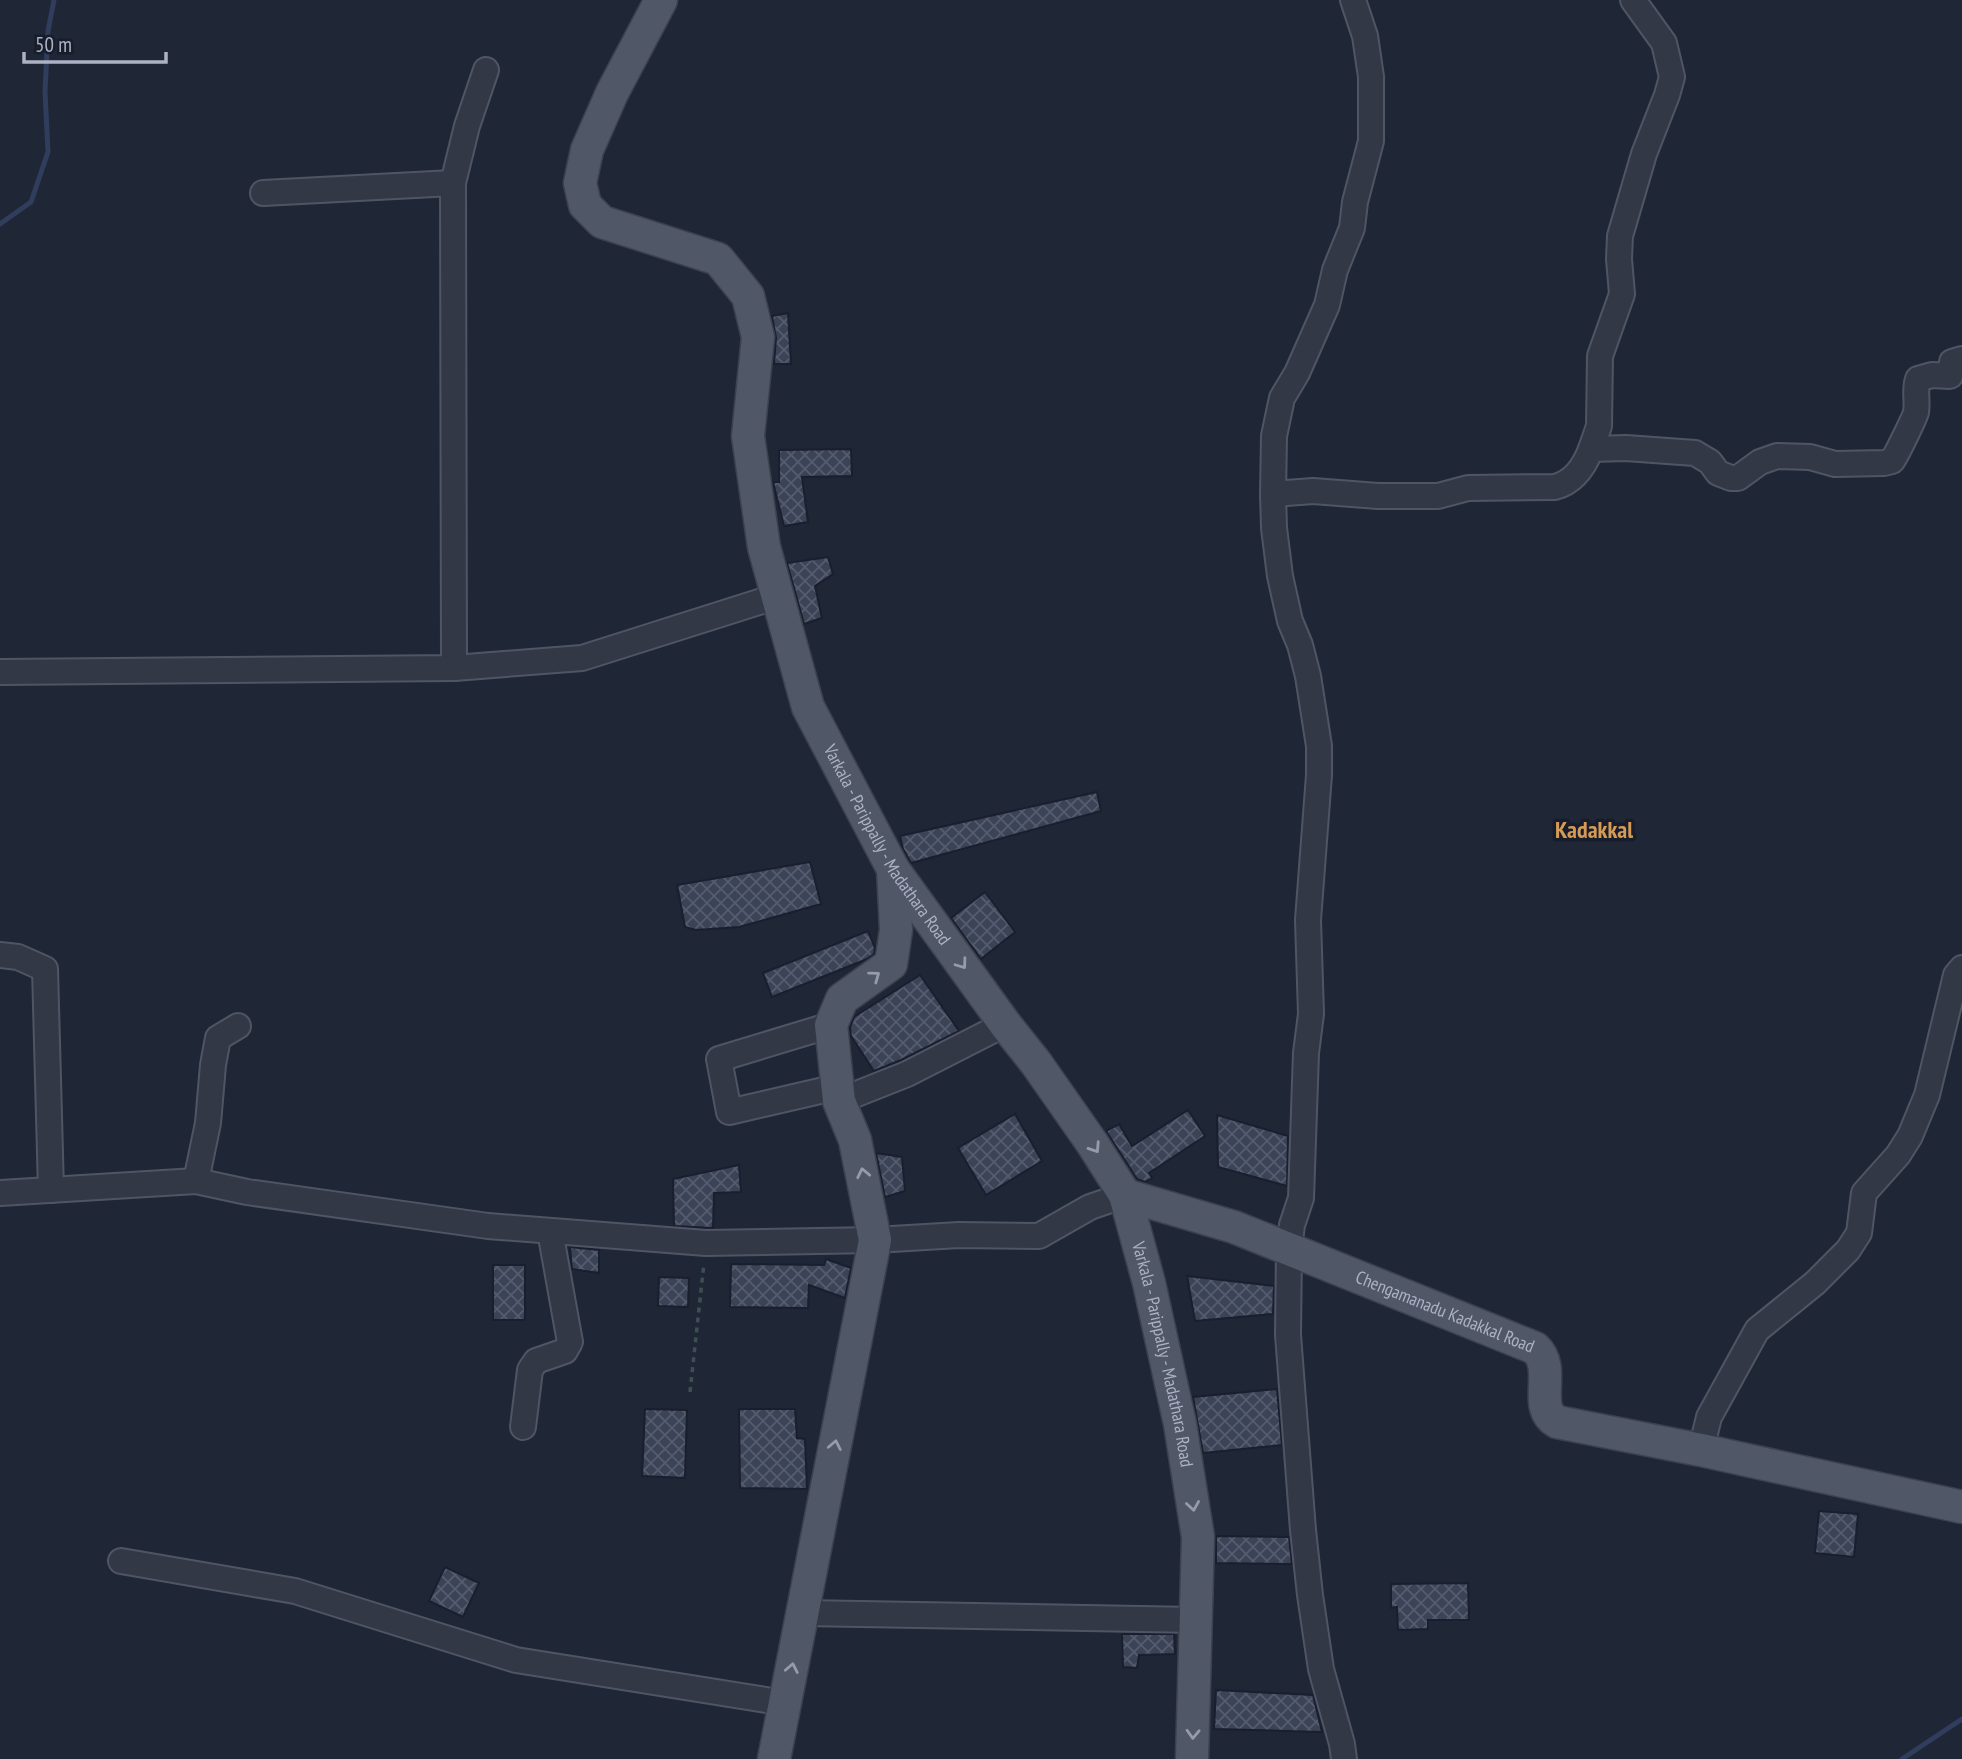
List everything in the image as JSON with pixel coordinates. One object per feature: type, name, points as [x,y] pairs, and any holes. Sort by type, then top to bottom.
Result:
[{"type":"main road","name":"Varkala - Parippally - Madathara Road","points":[[661,0],[607,104],[587,150],[580,183],[585,205],[602,222],[718,259],[748,296],[758,337],[748,436],[764,547],[807,707],[893,869],[1084,1131],[1125,1195],[1149,1283],[1180,1424],[1198,1537],[1192,1759]]},
{"type":"main road","points":[[774,1759],[875,1240],[855,1140],[838,1094],[831,1025],[842,999],[891,964],[896,930],[893,869]]},
{"type":"main road","name":"Chengamanadu Kadakkal Road","points":[[1125,1195],[1234,1227],[1535,1348],[1543,1355],[1546,1364],[1545,1405],[1549,1415],[1557,1422],[1701,1450],[1962,1507]]},
{"type":"street","points":[[1344,1759],[1321,1669],[1303,1530],[1288,1335],[1289,1249],[1292,1225],[1301,1198],[1306,1053],[1311,1014],[1308,920],[1320,746],[1308,677],[1300,645],[1290,621],[1280,576],[1273,494],[1274,436],[1282,398],[1297,373],[1327,305],[1335,270],[1352,228],[1363,166],[1371,141],[1371,77],[1365,36],[1353,0]]},
{"type":"street","points":[[1273,494],[1313,491],[1378,496],[1438,496],[1468,488],[1555,486],[1569,483],[1587,460],[1599,426],[1600,356],[1622,293],[1620,236],[1644,154],[1672,77],[1664,43],[1633,0]]},
{"type":"street","points":[[454,668],[453,183],[467,126],[486,70]]},
{"type":"street","points":[[263,193],[453,183]]},
{"type":"street","points":[[1591,449],[1626,448],[1695,453],[1710,462],[1718,473],[1731,478],[1738,478],[1760,462],[1777,456],[1810,457],[1835,464],[1892,461],[1916,415],[1915,386],[1919,379],[1932,374],[1950,376],[1952,362],[1962,359]]},
{"type":"street","points":[[0,672],[454,668],[582,657],[778,596]]},
{"type":"street","points":[[0,955],[18,957],[45,969],[51,1190]]},
{"type":"street","points":[[1701,1450],[1709,1417],[1757,1330],[1815,1283],[1848,1250],[1858,1233],[1864,1192],[1898,1155],[1910,1136],[1927,1095],[1956,975],[1962,968]]},
{"type":"street","points":[[831,1025],[719,1059],[729,1112],[838,1094],[907,1074],[1005,1024]]},
{"type":"street","points":[[196,1181],[208,1123],[213,1065],[219,1038],[237,1026]]},
{"type":"street","points":[[0,1193],[196,1181],[247,1192],[488,1226],[706,1243],[875,1240],[959,1235],[1039,1236],[1090,1207],[1125,1195]]},
{"type":"street","points":[[523,1427],[530,1370],[536,1361],[565,1351],[570,1342],[550,1231]]},
{"type":"street","points":[[121,1562],[295,1591],[516,1660],[785,1703]]},
{"type":"street","points":[[803,1613],[1196,1620]]},
{"type":"path","points":[[690,1392],[706,1243]]},
{"type":"building","points":[[788,313],[791,364],[774,364],[776,338],[772,316]]},
{"type":"building","points":[[851,449],[852,476],[802,477],[808,522],[784,526],[773,482],[779,482],[779,450]]},
{"type":"building","points":[[828,557],[833,574],[815,586],[822,618],[804,624],[787,563]]},
{"type":"building","points":[[1097,792],[1101,811],[911,863],[903,849],[900,836]]},
{"type":"building","points":[[810,862],[821,904],[739,927],[696,930],[685,927],[677,885]]},
{"type":"building","points":[[985,892],[1015,932],[981,959],[951,918]]},
{"type":"building","points":[[868,931],[875,948],[874,954],[867,959],[772,997],[763,973]]},
{"type":"building","points":[[920,975],[959,1031],[874,1071],[851,1036],[850,1028],[854,1017]]},
{"type":"building","points":[[1188,1110],[1205,1136],[1149,1173],[1152,1178],[1145,1182],[1137,1179],[1106,1131],[1119,1124],[1132,1146]]},
{"type":"building","points":[[1015,1114],[1042,1161],[986,1195],[958,1148]]},
{"type":"building","points":[[1217,1115],[1288,1136],[1287,1186],[1218,1167]]},
{"type":"building","points":[[876,1153],[902,1157],[905,1191],[885,1197]]},
{"type":"building","points":[[739,1165],[741,1192],[714,1193],[713,1228],[674,1226],[673,1179]]},
{"type":"building","points":[[570,1247],[599,1250],[599,1273],[572,1269]]},
{"type":"building","points":[[826,1259],[851,1268],[845,1298],[809,1285],[808,1308],[730,1307],[731,1264],[824,1265]]},
{"type":"building","points":[[493,1265],[525,1265],[525,1320],[493,1320]]},
{"type":"building","points":[[1187,1276],[1274,1286],[1273,1314],[1195,1321]]},
{"type":"building","points":[[659,1277],[689,1278],[688,1307],[658,1306]]},
{"type":"building","points":[[1277,1389],[1282,1445],[1203,1453],[1193,1397]]},
{"type":"building","points":[[645,1409],[687,1410],[685,1478],[642,1476]]},
{"type":"building","points":[[739,1409],[795,1409],[797,1438],[805,1439],[807,1489],[740,1488]]},
{"type":"building","points":[[1819,1511],[1858,1514],[1854,1557],[1815,1553]]},
{"type":"building","points":[[1216,1536],[1289,1537],[1292,1564],[1216,1563]]},
{"type":"building","points":[[445,1567],[479,1583],[463,1617],[429,1601]]},
{"type":"building","points":[[1468,1583],[1469,1620],[1428,1620],[1428,1629],[1398,1630],[1397,1607],[1391,1608],[1391,1584]]},
{"type":"building","points":[[1122,1634],[1174,1634],[1175,1654],[1139,1655],[1137,1668],[1123,1667]]},
{"type":"building","points":[[1216,1690],[1313,1695],[1322,1732],[1214,1729]]},
{"type":"waterway","points":[[0,224],[31,202],[48,152],[45,91],[48,31],[54,0]]},
{"type":"waterway","points":[[1902,1759],[1962,1719]]},
{"type":"district","name":"Kadakkal","points":[[1594,830]]}]
